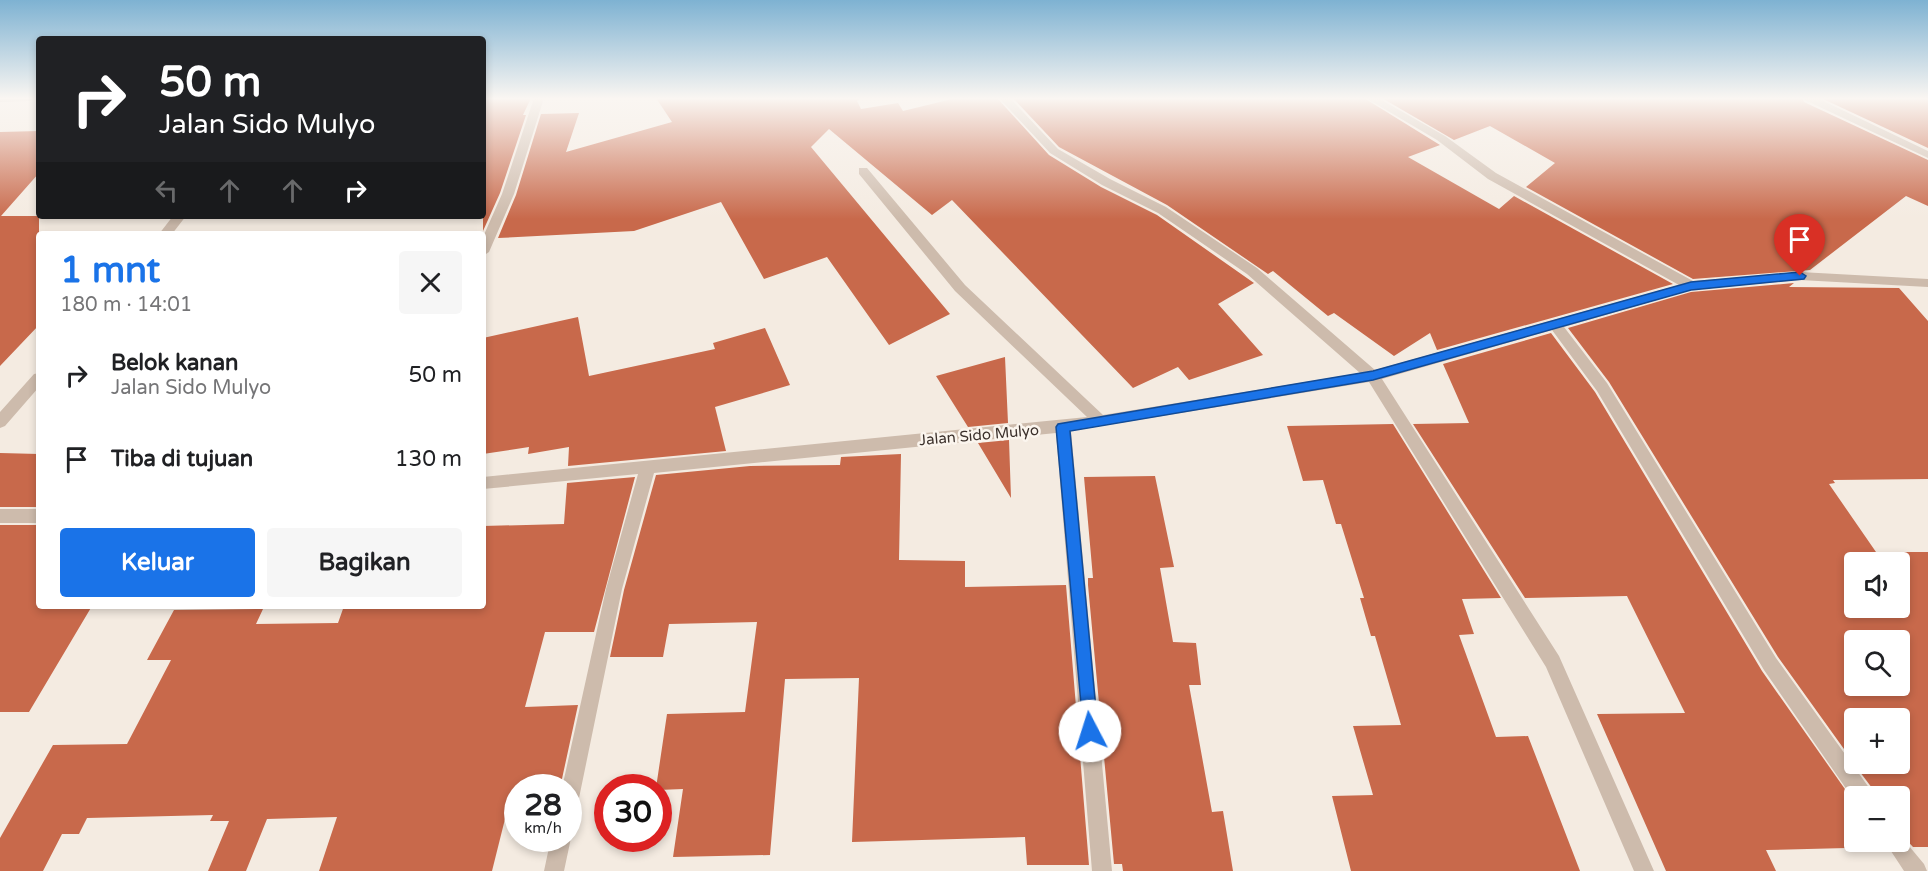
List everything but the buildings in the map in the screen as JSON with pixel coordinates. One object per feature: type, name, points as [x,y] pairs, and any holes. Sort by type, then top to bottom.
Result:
[{"type":"street","points":[[486,245],[508,194],[526,139]]},
{"type":"street","points":[[1042,139],[1054,151],[1106,182],[1162,210],[1252,271],[1373,376],[1553,662],[1644,871]]},
{"type":"street","points":[[1442,139],[1492,176],[1691,286]]},
{"type":"street","points":[[1894,139],[1928,155]]},
{"type":"street","points":[[863,171],[960,288],[1100,421]]},
{"type":"street","points":[[168,231],[178,219]]},
{"type":"street","name":"Jalan Sido Mulyo","points":[[486,483],[1063,427],[1100,421],[1373,376],[1691,286],[1800,276],[1928,283]]},
{"type":"street","points":[[1556,326],[1602,387],[1770,664],[1856,786]]},
{"type":"street","points":[[0,422],[36,381]]},
{"type":"street","points":[[1063,427],[1102,871]]},
{"type":"street","points":[[574,774],[614,589],[648,466]]},
{"type":"street","points":[[0,516],[36,516]]},
{"type":"street","points":[[554,871],[558,852]]},
{"type":"street","points":[[1903,852],[1917,871]]},
{"type":"route","points":[[1090,731],[1063,427],[1373,376],[1691,286],[1800,276]]}]
